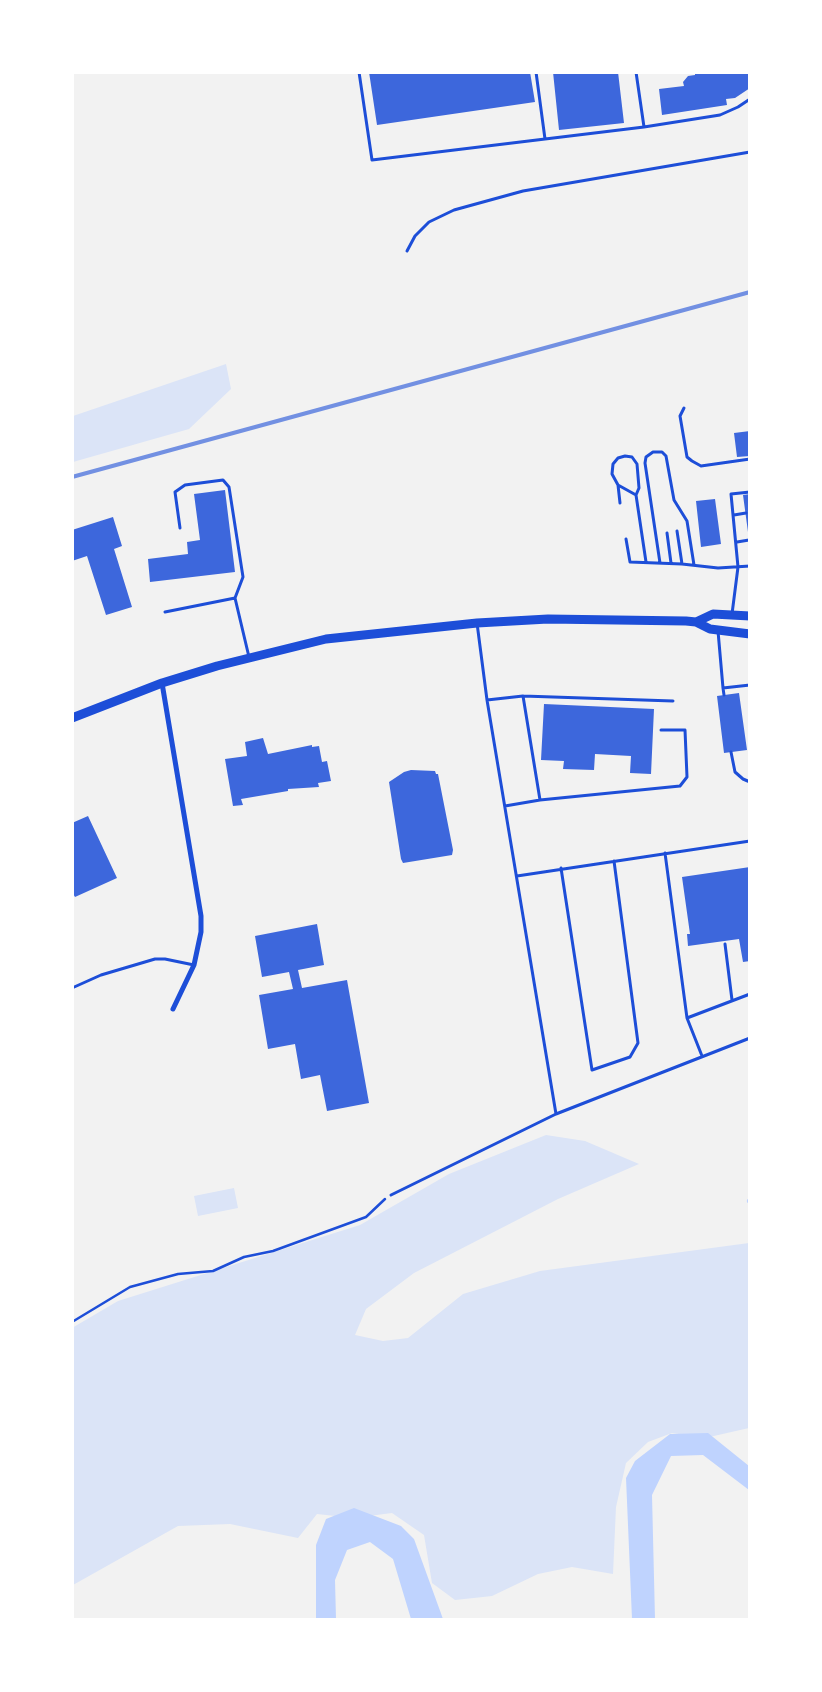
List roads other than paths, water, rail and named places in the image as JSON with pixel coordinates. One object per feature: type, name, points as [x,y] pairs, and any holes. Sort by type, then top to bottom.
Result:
[{"type":"main road","points":[[696,622],[713,614],[750,616]]},
{"type":"main road","points":[[72,718],[162,683],[326,638],[477,623],[548,619],[696,622],[710,629],[750,634]]},
{"type":"street","points":[[162,683],[201,916],[201,932],[194,966],[172,1009]]},
{"type":"lane","points":[[359,72],[372,160],[644,127],[720,115],[750,99]]},
{"type":"lane","points":[[536,72],[545,139]]},
{"type":"lane","points":[[636,72],[644,127]]},
{"type":"lane","points":[[407,251],[415,236],[429,222],[454,210],[523,191],[750,152]]},
{"type":"lane","points":[[684,408],[680,416],[687,457],[692,462],[701,466],[750,459]]},
{"type":"lane","points":[[660,562],[645,462],[646,457],[653,452],[662,452],[666,456],[674,500],[686,521],[694,565]]},
{"type":"lane","points":[[620,503],[618,485],[612,474],[613,464],[618,458],[632,457],[637,464],[639,488],[636,495],[646,562]]},
{"type":"lane","points":[[180,528],[175,492],[185,485],[224,480],[230,487],[243,577],[234,598],[250,658]]},
{"type":"lane","points":[[618,485],[636,495]]},
{"type":"lane","points":[[732,615],[738,568],[732,494],[750,492]]},
{"type":"lane","points":[[734,515],[746,513]]},
{"type":"lane","points":[[677,531],[682,564]]},
{"type":"lane","points":[[667,533],[671,563]]},
{"type":"lane","points":[[626,538],[630,562],[660,562],[738,568],[750,566]]},
{"type":"lane","points":[[737,542],[749,540]]},
{"type":"lane","points":[[165,612],[234,598]]},
{"type":"lane","points":[[477,623],[487,700],[556,1114]]},
{"type":"lane","points":[[718,630],[724,695]]},
{"type":"lane","points":[[723,688],[750,685]]},
{"type":"lane","points":[[487,700],[523,696],[674,701]]},
{"type":"lane","points":[[523,696],[540,800]]},
{"type":"lane","points":[[750,703],[750,714]]},
{"type":"lane","points":[[505,806],[540,800],[680,786],[687,777],[686,730],[661,730]]},
{"type":"lane","points":[[731,752],[736,772],[743,779],[750,782]]},
{"type":"lane","points":[[517,876],[750,841]]},
{"type":"lane","points":[[665,853],[687,1018],[702,1056]]},
{"type":"lane","points":[[561,868],[592,1070],[630,1057],[638,1043],[614,861]]},
{"type":"lane","points":[[725,944],[732,1000]]},
{"type":"lane","points":[[72,988],[101,975],[155,959],[171,960],[194,966]]},
{"type":"lane","points":[[687,1018],[750,994]]},
{"type":"lane","points":[[391,1195],[556,1114],[750,1038]]},
{"type":"water","points":[[708,1433],[749,1466],[749,1490],[703,1455],[671,1456],[652,1495],[655,1619],[632,1619],[626,1478],[635,1461],[670,1434]]},
{"type":"water","points":[[354,1508],[401,1526],[414,1539],[443,1619],[411,1619],[393,1559],[370,1542],[347,1550],[335,1580],[336,1619],[316,1619],[316,1545],[326,1519]]},
{"type":"railway","points":[[72,477],[750,292]]}]
